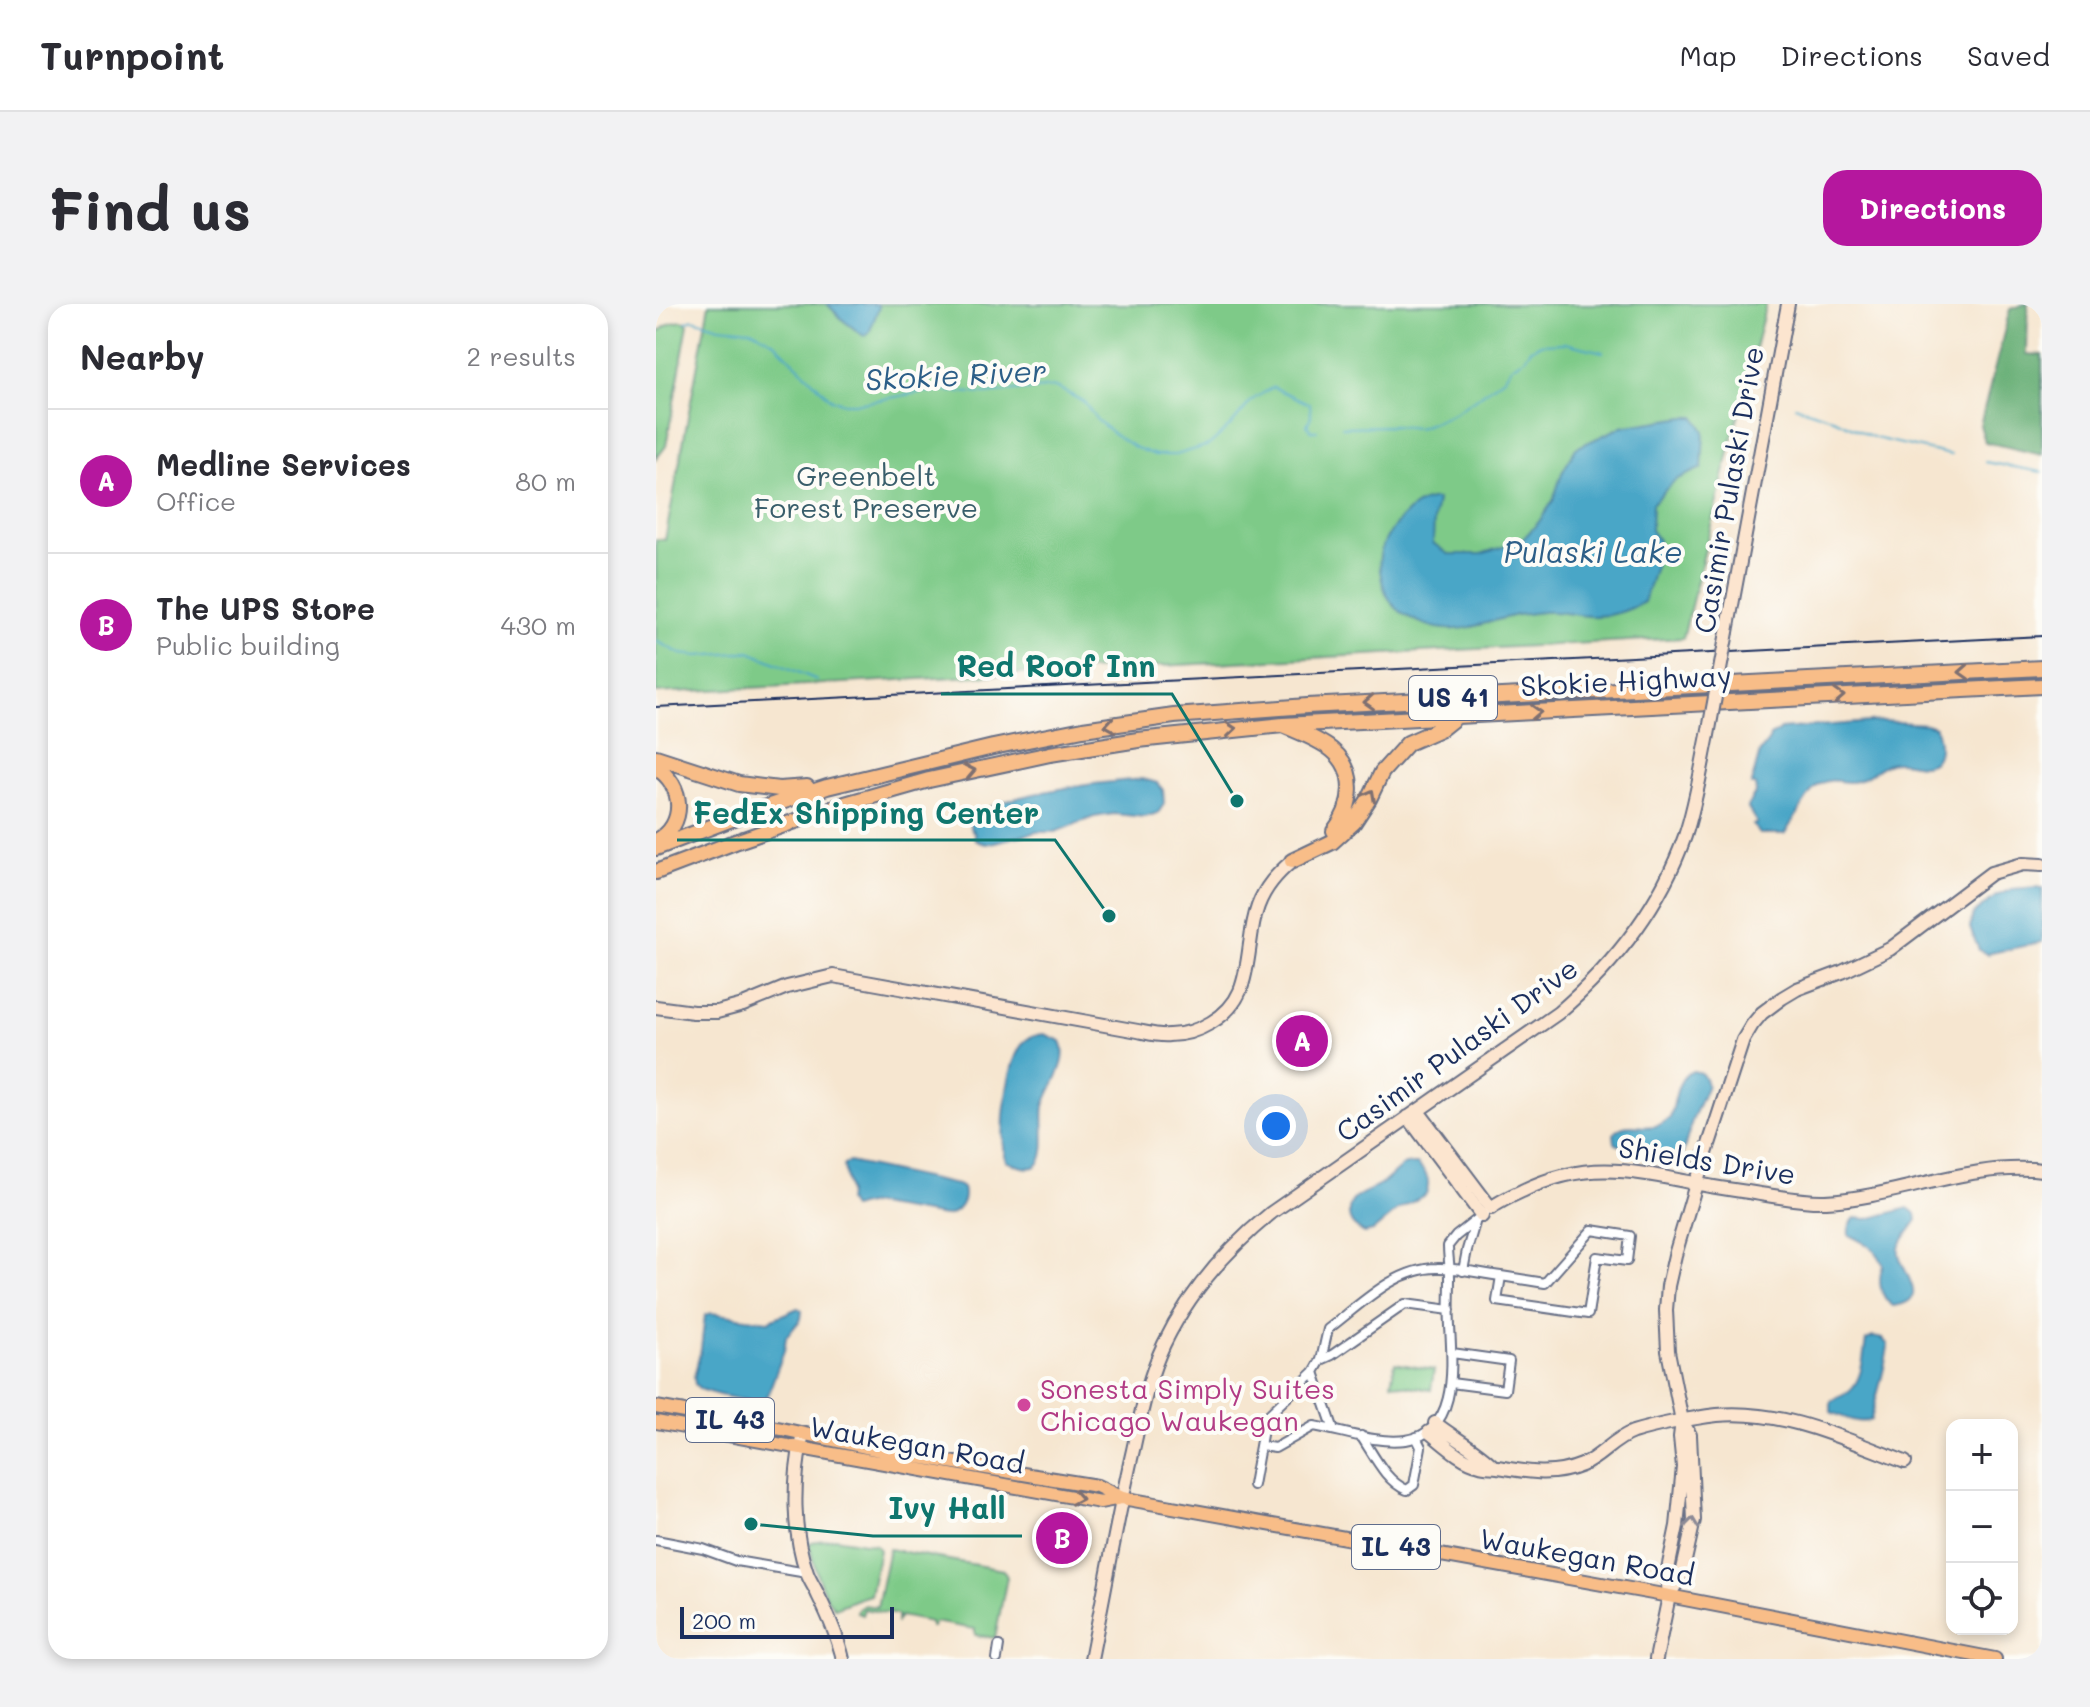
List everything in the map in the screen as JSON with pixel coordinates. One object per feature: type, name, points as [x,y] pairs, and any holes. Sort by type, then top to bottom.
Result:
[{"type":"highway","name":"Skokie Highway","points":[[656,848],[827,787],[955,755],[1047,736],[1200,714],[2042,668]]},
{"type":"highway","name":"Skokie Highway","points":[[656,872],[845,804],[929,780],[1098,746],[1191,733],[1283,725],[2042,686]]},
{"type":"highway","points":[[1292,861],[1332,842],[1354,822],[1382,772],[1408,743],[1442,728],[1458,716]]},
{"type":"highway","points":[[1283,725],[1335,752],[1350,778],[1348,807],[1342,822],[1333,833],[1292,861]]},
{"type":"highway","points":[[656,757],[710,776],[779,789],[871,777]]},
{"type":"highway","points":[[656,768],[665,773],[674,785],[679,800],[672,829],[656,841]]},
{"type":"main road","name":"Waukegan Road","points":[[656,1407],[888,1452],[1097,1486],[1122,1498],[1669,1596],[1995,1659]]},
{"type":"main road","name":"Waukegan Road","points":[[656,1422],[1100,1502],[1122,1498]]},
{"type":"street","name":"Casimir Pulaski Drive","points":[[1091,1659],[1122,1498],[1149,1383],[1162,1347],[1199,1285],[1259,1223],[1558,1013],[1618,955],[1661,891],[1685,836],[1695,802],[1788,304]]},
{"type":"street","points":[[656,1007],[717,1012],[787,987],[833,976],[1138,1031],[1169,1035],[1187,1033],[1217,1020],[1240,991],[1258,907],[1277,873],[1292,861]]},
{"type":"street","points":[[1656,1659],[1669,1596],[1667,1574],[1677,1526],[1683,1467],[1682,1421],[1668,1351],[1668,1286],[1736,1058],[1752,1025],[1762,1013],[1797,989],[1890,949],[1991,873],[2023,864],[2042,865]]},
{"type":"street","points":[[1413,1114],[1483,1216]]},
{"type":"street","name":"Shields Drive","points":[[1483,1216],[1533,1185],[1558,1176],[1605,1169],[1636,1171],[1696,1184],[1821,1201],[1864,1198],[1971,1173],[2012,1168],[2042,1170]]},
{"type":"street","points":[[1361,1436],[1396,1486],[1407,1490],[1414,1485],[1427,1430],[1443,1411],[1450,1394],[1452,1353],[1448,1246],[1483,1216]]},
{"type":"street","points":[[1463,1271],[1467,1250],[1483,1216]]},
{"type":"street","points":[[1253,1485],[1265,1418],[1314,1372],[1321,1360],[1328,1329],[1387,1285],[1423,1269],[1440,1267],[1450,1270],[1501,1276],[1545,1283],[1592,1230],[1630,1236],[1627,1261],[1597,1257],[1588,1314],[1497,1301],[1501,1276]]},
{"type":"street","points":[[1321,1360],[1405,1304],[1450,1310]]},
{"type":"street","points":[[1451,1383],[1505,1390],[1509,1361],[1452,1353]]},
{"type":"street","points":[[1314,1372],[1334,1430]]},
{"type":"street","points":[[1427,1430],[1493,1466],[1543,1474],[1584,1464],[1632,1433],[1717,1415],[1790,1420],[1905,1462]]},
{"type":"street","points":[[1261,1446],[1275,1448],[1314,1426],[1389,1440],[1406,1440],[1427,1430]]},
{"type":"street","points":[[803,1435],[796,1477],[799,1539],[807,1573],[843,1659]]},
{"type":"street","points":[[656,1540],[703,1549],[736,1561],[807,1573]]},
{"type":"street","points":[[997,1659],[999,1646]]},
{"type":"green space","name":"Greenbelt Forest Preserve","points":[[709,304],[1766,304],[1683,638],[656,693],[656,539],[665,540]]},
{"type":"green space","points":[[2028,304],[2027,354],[2042,355],[2042,455],[1985,442],[1980,425],[2010,309]]},
{"type":"green space","points":[[683,321],[688,324],[666,446],[656,459],[656,331]]},
{"type":"green space","points":[[1395,1363],[1434,1370],[1431,1390],[1391,1383]]},
{"type":"green space","points":[[835,1538],[876,1545],[879,1550],[870,1595],[835,1608],[822,1588],[809,1544]]},
{"type":"green space","points":[[889,1549],[1003,1570],[1007,1577],[995,1638],[975,1635],[975,1629],[934,1622],[930,1627],[930,1622],[900,1616],[897,1621],[897,1615],[864,1609],[862,1615],[857,1613],[864,1605],[877,1607]]},
{"type":"water","points":[[827,304],[877,304],[879,307],[869,333],[864,336]]},
{"type":"water","name":"Pulaski Lake","points":[[1695,417],[1704,431],[1702,468],[1675,480],[1652,504],[1651,530],[1658,540],[1656,563],[1644,602],[1605,616],[1543,612],[1455,629],[1416,621],[1396,608],[1389,598],[1381,574],[1382,547],[1393,528],[1419,504],[1437,500],[1433,543],[1448,554],[1481,554],[1521,541],[1553,501],[1562,473],[1576,448],[1621,427]]},
{"type":"water","points":[[1883,721],[1935,727],[1939,746],[1937,757],[1921,765],[1889,763],[1856,781],[1825,782],[1811,792],[1784,834],[1760,834],[1753,825],[1757,823],[1747,807],[1756,792],[1755,785],[1751,785],[1760,752],[1770,736],[1780,729]]},
{"type":"water","points":[[1143,779],[1157,783],[1163,790],[1164,804],[1158,813],[1145,817],[1114,814],[1094,817],[1055,832],[1037,832],[986,844],[975,839],[970,828],[970,820],[983,811],[1025,796]]},
{"type":"water","points":[[2042,888],[2042,942],[1987,954],[1979,950],[1970,928],[1973,914],[1996,896],[2012,889]]},
{"type":"water","points":[[1044,1034],[1061,1041],[1062,1066],[1044,1106],[1040,1162],[1033,1167],[1025,1167],[1006,1161],[1003,1134],[1006,1098],[1019,1050],[1026,1040]]},
{"type":"water","points":[[1693,1071],[1701,1073],[1707,1085],[1682,1156],[1615,1143],[1614,1134],[1623,1127],[1652,1126],[1670,1118],[1679,1084]]},
{"type":"water","points":[[849,1162],[957,1185],[963,1188],[962,1202],[957,1210],[944,1216],[867,1204],[851,1208],[847,1202],[844,1165]]},
{"type":"water","points":[[1405,1164],[1417,1164],[1423,1171],[1428,1181],[1426,1194],[1398,1210],[1373,1231],[1364,1233],[1350,1220],[1352,1202],[1380,1185]]},
{"type":"water","points":[[1908,1208],[1916,1214],[1917,1220],[1900,1244],[1899,1256],[1911,1282],[1912,1298],[1893,1306],[1881,1288],[1881,1259],[1870,1247],[1849,1235],[1849,1230],[1855,1218],[1868,1219]]},
{"type":"water","points":[[798,1308],[802,1311],[801,1319],[786,1337],[784,1351],[763,1400],[756,1402],[719,1395],[700,1389],[695,1384],[705,1315],[711,1313],[768,1321]]},
{"type":"water","points":[[1873,1337],[1883,1339],[1888,1345],[1871,1420],[1856,1421],[1831,1412],[1831,1402],[1849,1391],[1857,1381],[1866,1340]]},
{"type":"waterway","name":"Skokie River","points":[[686,322],[693,319],[758,333],[775,343],[831,399],[844,403],[862,403],[923,392],[985,394],[1056,387],[1084,402],[1097,420],[1134,447],[1155,455],[1176,455],[1209,445],[1252,400],[1273,387],[1310,404],[1311,416],[1307,425],[1311,431],[1317,431]]},
{"type":"waterway","name":"Skokie River","points":[[1342,427],[1418,428],[1436,421],[1481,395],[1504,378],[1531,349],[1541,344],[1565,343],[1603,352]]},
{"type":"waterway","name":"Skokie River","points":[[1795,406],[1829,417],[1875,438],[1951,455]]},
{"type":"waterway","name":"Skokie River","points":[[1985,462],[2042,472]]},
{"type":"waterway","points":[[656,641],[681,654],[698,656],[750,652],[817,680]]},
{"type":"railway","points":[[656,707],[2042,636]]},
{"type":"place","name":"Red Roof Inn","points":[[1237,801]]},
{"type":"place","name":"FedEx Shipping Center","points":[[1109,916]]},
{"type":"place","name":"Medline Services","points":[[1302,1041]]},
{"type":"place","name":"Sonesta Simply Suites Chicago Waukegan","points":[[1024,1405]]},
{"type":"place","name":"Ivy Hall","points":[[751,1524]]},
{"type":"place","name":"The UPS Store","points":[[1062,1538]]}]
